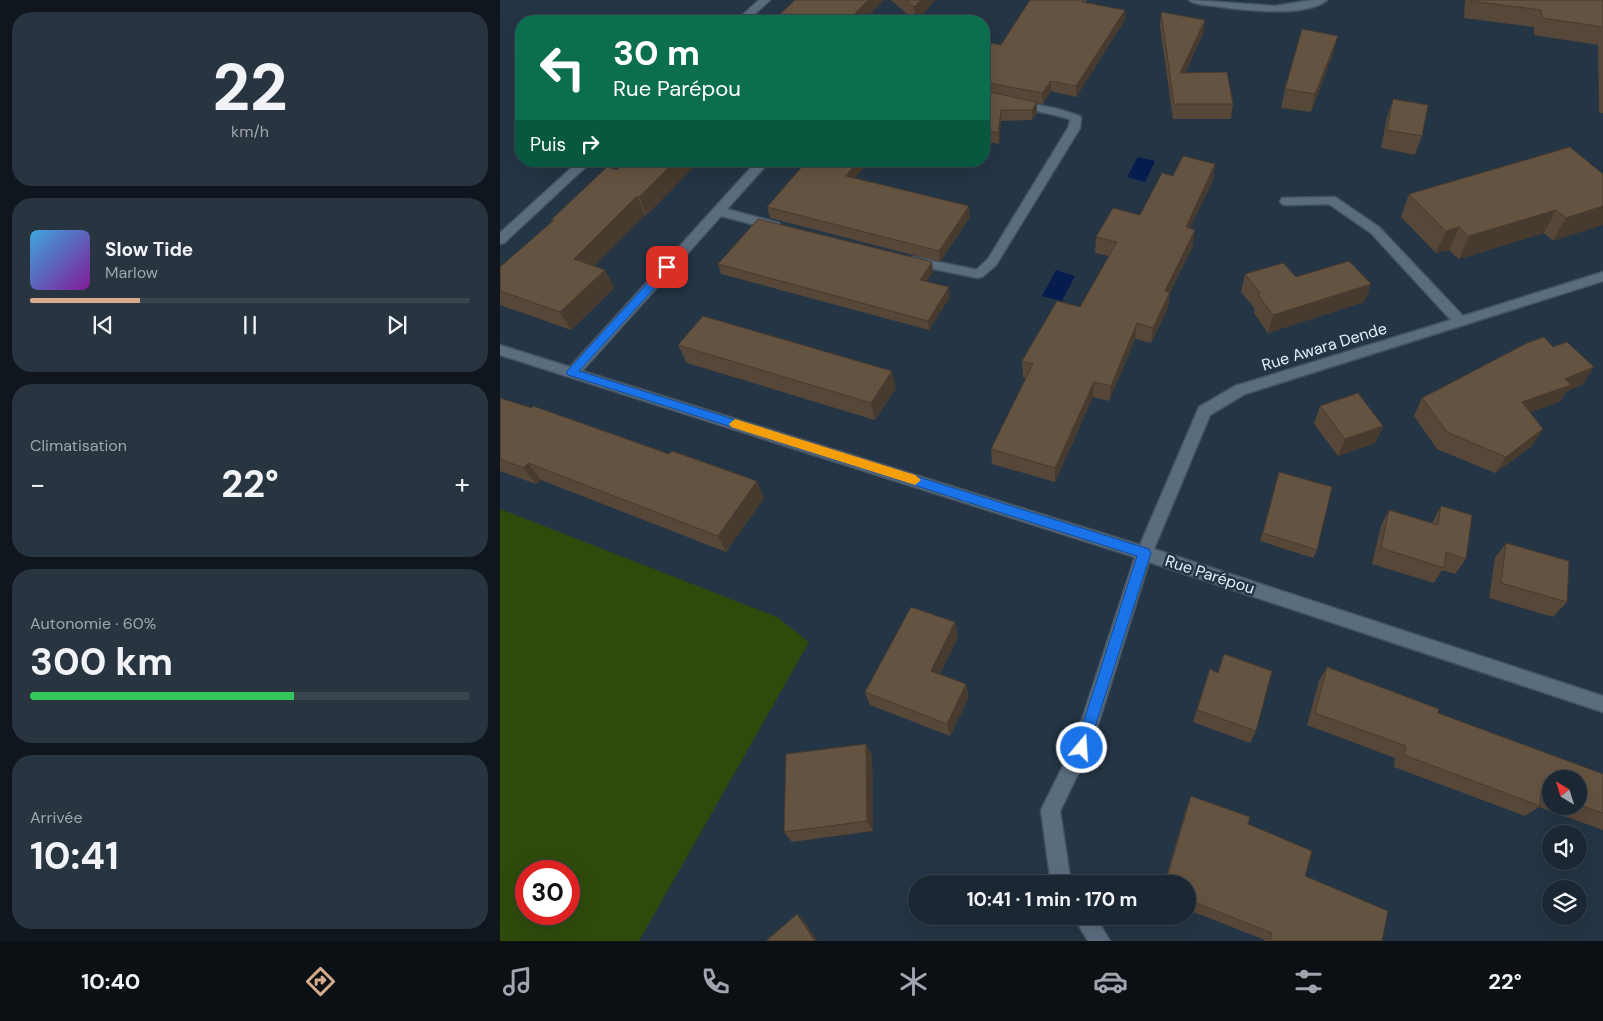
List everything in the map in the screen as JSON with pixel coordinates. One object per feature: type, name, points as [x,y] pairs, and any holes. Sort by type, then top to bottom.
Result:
[{"type":"street","points":[[748,15],[765,0]]},
{"type":"street","points":[[1194,0],[1242,8],[1283,9],[1322,0]]},
{"type":"street","points":[[899,257],[946,269],[978,274],[992,262],[1074,128],[1076,118],[1058,112],[990,97]]},
{"type":"street","points":[[500,240],[579,167]]},
{"type":"street","points":[[572,373],[758,167]]},
{"type":"street","points":[[1286,201],[1331,200],[1375,230],[1460,322]]},
{"type":"street","points":[[718,211],[787,230]]},
{"type":"street","name":"Rue Awara Dende","points":[[1058,875],[1050,810],[1082,748],[1144,553],[1204,411],[1240,390],[1603,276]]},
{"type":"street","name":"Rue Parépou","points":[[500,350],[1144,553],[1603,704]]},
{"type":"street","points":[[1089,925],[1100,941]]},
{"type":"green space","points":[[500,509],[777,617],[809,642],[639,941],[500,941]]},
{"type":"water","points":[[1138,157],[1155,161],[1145,182],[1127,177]]},
{"type":"water","points":[[1056,270],[1075,276],[1062,301],[1042,296]]},
{"type":"building","points":[[795,0],[868,0],[854,15],[779,15]]},
{"type":"building","points":[[906,0],[921,0],[914,7]]},
{"type":"building","points":[[1030,0],[1083,0],[1082,2],[1125,10],[1076,86],[1051,81],[1042,93],[990,83],[990,43],[1001,45]]},
{"type":"building","points":[[1470,0],[1603,0],[1603,27],[1542,18],[1541,10]]},
{"type":"building","points":[[1161,12],[1205,20],[1180,73],[1227,72],[1233,104],[1174,104]]},
{"type":"building","points":[[1302,29],[1338,36],[1315,94],[1285,89]]},
{"type":"building","points":[[990,92],[1037,102],[1032,110],[1001,110],[998,133],[990,131]]},
{"type":"building","points":[[1393,99],[1428,105],[1422,136],[1387,130]]},
{"type":"building","points":[[1570,147],[1603,174],[1603,206],[1566,218],[1556,210],[1469,236],[1459,227],[1446,231],[1409,194]]},
{"type":"building","points":[[1183,156],[1215,164],[1186,227],[1195,230],[1165,291],[1170,292],[1153,328],[1137,323],[1111,386],[1094,382],[1055,468],[991,449],[1033,364],[1022,361],[1057,301],[1080,307],[1117,242],[1096,237],[1113,208],[1140,215],[1162,173],[1173,176]]},
{"type":"building","points":[[607,167],[617,170],[620,167],[669,167],[574,259],[605,270],[560,312],[500,291],[500,267],[554,220],[551,220]]},
{"type":"building","points":[[802,167],[853,167],[846,176],[969,206],[939,251],[767,207]]},
{"type":"building","points":[[758,219],[932,262],[920,280],[949,287],[928,321],[718,264]]},
{"type":"building","points":[[1349,261],[1371,284],[1273,315],[1258,295],[1260,293],[1245,274],[1283,263],[1296,277]]},
{"type":"building","points":[[703,316],[892,371],[871,403],[678,345]]},
{"type":"building","points":[[1544,337],[1553,347],[1567,342],[1594,367],[1565,379],[1571,385],[1522,402],[1543,429],[1506,457],[1447,432],[1422,398],[1527,343]]},
{"type":"building","points":[[1358,393],[1383,426],[1345,439],[1320,406]]},
{"type":"building","points":[[500,398],[532,408],[533,406],[669,454],[672,451],[757,481],[718,536],[528,463],[524,468],[500,459]]},
{"type":"building","points":[[1279,472],[1332,487],[1317,550],[1263,533]]},
{"type":"building","points":[[1441,506],[1472,515],[1466,559],[1446,552],[1444,568],[1381,548],[1389,510],[1438,525]]},
{"type":"building","points":[[1506,543],[1569,561],[1567,602],[1501,583]]},
{"type":"building","points":[[911,607],[955,622],[931,671],[966,684],[947,724],[865,692]]},
{"type":"building","points":[[1224,654],[1272,671],[1256,731],[1197,710],[1210,669],[1218,673]]},
{"type":"building","points":[[1327,667],[1439,709],[1438,713],[1603,774],[1603,813],[1588,808],[1588,770],[1542,770],[1540,806],[1404,755],[1406,746],[1315,713]]},
{"type":"building","points":[[866,744],[867,821],[784,832],[786,754]]},
{"type":"building","points":[[1191,796],[1250,817],[1248,824],[1312,851],[1305,876],[1388,911],[1382,941],[1270,941],[1272,933],[1196,903],[1196,875],[1168,875]]},
{"type":"building","points":[[797,914],[815,941],[766,941]]},
{"type":"slow traffic","points":[[735,424],[915,480]]},
{"type":"route","points":[[667,267],[572,373],[1144,553],[1082,748]]}]
